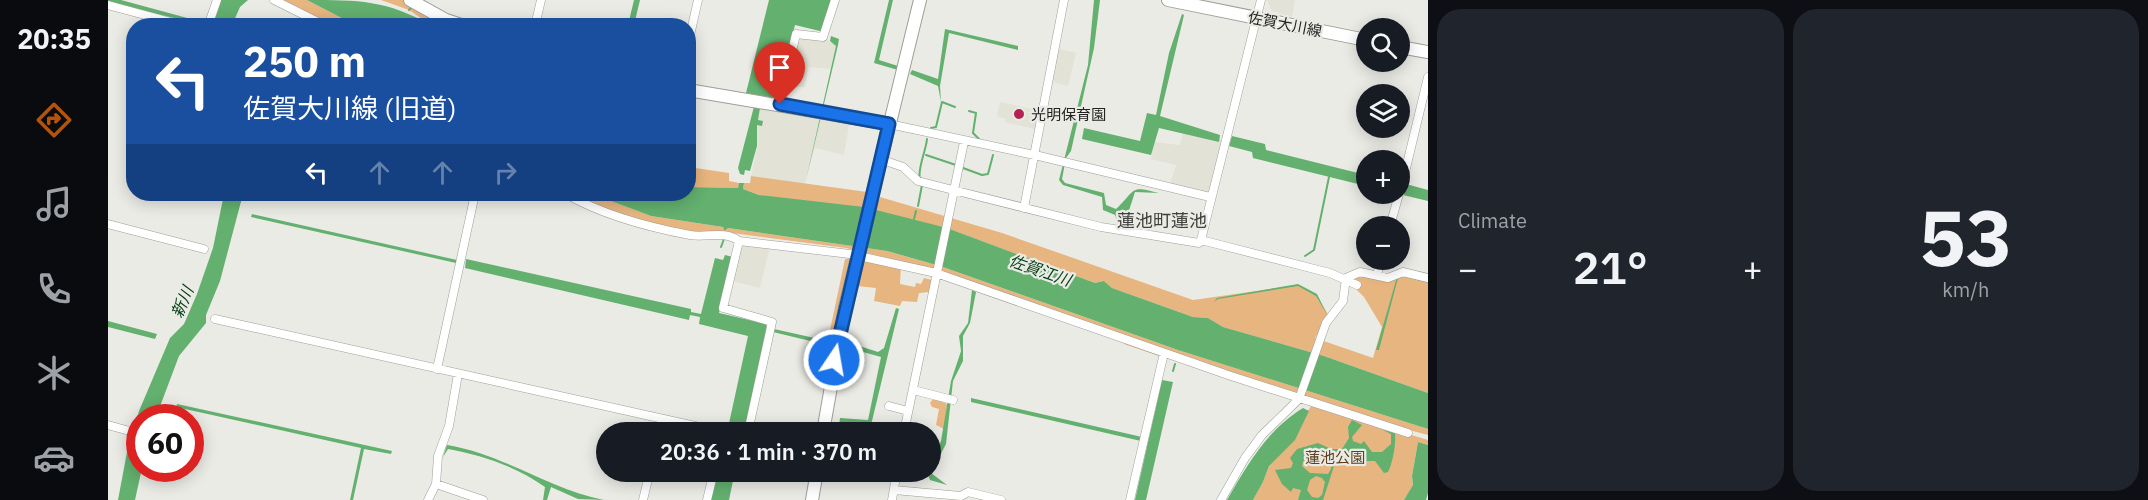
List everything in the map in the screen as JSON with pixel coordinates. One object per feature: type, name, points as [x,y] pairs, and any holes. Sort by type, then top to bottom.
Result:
[{"type":"main road","points":[[410,0],[441,18]]},
{"type":"main road","points":[[825,422],[834,360],[857,254],[920,0]]},
{"type":"main road","name":"佐賀大川線","points":[[1168,0],[1356,38]]},
{"type":"main road","points":[[1410,49],[1428,52]]},
{"type":"main road","points":[[696,91],[889,124]]},
{"type":"main road","points":[[812,500],[815,482]]},
{"type":"street","points":[[211,18],[217,0]]},
{"type":"street","points":[[274,0],[310,18]]},
{"type":"street","points":[[537,18],[541,0]]},
{"type":"street","points":[[694,18],[698,0]]},
{"type":"street","points":[[780,104],[796,34],[823,37],[826,34],[835,0]]},
{"type":"street","points":[[1024,208],[1064,0]]},
{"type":"street","points":[[1201,240],[1261,0]]},
{"type":"street","points":[[108,5],[156,18]]},
{"type":"street","points":[[1410,151],[1428,78]]},
{"type":"street","points":[[889,124],[1210,197]]},
{"type":"street","points":[[906,422],[964,142]]},
{"type":"street","points":[[880,159],[903,167],[921,181],[953,190],[1101,227],[1134,230],[1199,243],[1201,240],[1346,278],[1357,285]]},
{"type":"street","points":[[437,369],[474,201]]},
{"type":"street","points":[[582,201],[648,226],[694,236],[732,236],[739,241],[857,254],[936,272],[1164,353],[1408,433]]},
{"type":"street","points":[[108,224],[204,249]]},
{"type":"street","points":[[739,241],[723,308],[772,322],[750,422]]},
{"type":"street","points":[[1377,275],[1378,270]]},
{"type":"street","points":[[1346,278],[1360,272],[1388,278],[1403,272],[1428,278]]},
{"type":"street","points":[[1221,500],[1245,458],[1262,435],[1300,398],[1326,323],[1343,301],[1346,278]]},
{"type":"street","points":[[215,319],[677,422]]},
{"type":"street","points":[[1130,500],[1164,353]]},
{"type":"street","points":[[428,500],[436,484],[438,456],[449,426],[458,374]]},
{"type":"street","points":[[913,390],[950,399]]},
{"type":"street","points":[[890,406],[908,411]]},
{"type":"street","points":[[108,425],[126,430]]},
{"type":"street","points":[[643,500],[647,482]]},
{"type":"street","points":[[707,500],[711,482]]},
{"type":"street","points":[[892,500],[895,482]]},
{"type":"street","points":[[436,484],[483,500]]},
{"type":"street","points":[[894,490],[961,496],[968,492],[1001,500]]},
{"type":"shaded area","points":[[1267,0],[1295,0],[1292,17],[1272,11]]},
{"type":"shaded area","points":[[800,33],[838,43],[831,69],[808,67],[805,87],[786,87]]},
{"type":"shaded area","points":[[1056,48],[1076,53],[1068,86],[1049,81]]},
{"type":"shaded area","name":"光明保育園","points":[[1000,102],[1041,111],[1038,130],[1005,122],[1006,119],[997,116]]},
{"type":"shaded area","points":[[759,104],[850,119],[844,155],[815,148],[804,184],[751,176],[758,145],[753,136]]},
{"type":"shaded area","points":[[1184,128],[1222,140],[1210,190],[1205,193],[1170,184],[1176,165],[1151,159],[1153,142],[1180,145]]},
{"type":"shaded area","points":[[742,244],[770,247],[760,288],[732,281]]},
{"type":"green space","points":[[281,0],[307,0],[342,18],[318,18]]},
{"type":"green space","points":[[381,0],[404,0],[433,18],[421,18],[409,10]]},
{"type":"green space","points":[[696,168],[729,173],[729,181],[739,183],[738,188],[696,187]]},
{"type":"green space","points":[[751,176],[867,192],[865,197],[879,200],[880,197],[1002,233],[1193,300],[1298,285],[1316,295],[1329,316],[1315,338],[1373,358],[1382,327],[1364,297],[1353,286],[1355,278],[1361,274],[1387,279],[1402,273],[1428,280],[1428,393],[1324,356],[1223,327],[1208,318],[1193,317],[1112,288],[1104,281],[1095,283],[947,228],[804,201],[759,195],[743,189],[744,183],[750,183]]},
{"type":"green space","points":[[586,201],[611,201],[651,216],[723,227],[726,231],[728,228],[887,251],[940,266],[1178,350],[1428,429],[1428,435],[1383,423],[1165,351],[1159,356],[1124,344],[1125,338],[1080,327],[990,296],[983,286],[934,269],[846,248],[717,231],[694,233],[649,224]]},
{"type":"green space","points":[[853,258],[833,342],[828,340],[845,259]]},
{"type":"green space","points":[[864,260],[901,266],[900,284],[915,287],[916,283],[921,284],[924,278],[932,280],[930,292],[919,293],[917,302],[902,301],[900,306],[874,301],[876,288],[857,286]]},
{"type":"green space","points":[[934,398],[947,404],[944,429],[941,428],[941,422],[937,422],[939,409],[932,407],[930,403]]},
{"type":"green space","name":"蓮池公園","points":[[1312,405],[1428,440],[1428,445],[1418,442],[1412,476],[1413,486],[1404,500],[1253,500],[1269,466]]},
{"type":"water","points":[[108,0],[121,0],[187,18],[174,18],[108,2]]},
{"type":"water","points":[[220,0],[248,0],[240,7],[235,18],[214,18]]},
{"type":"water","points":[[307,0],[372,3],[417,18],[342,18]]},
{"type":"water","points":[[634,0],[640,0],[636,18],[630,18]]},
{"type":"water","points":[[769,0],[832,0],[824,32],[795,25],[777,98],[762,96],[758,120],[763,121],[762,126],[757,125],[757,146],[750,171],[745,170],[744,175],[740,174],[738,168],[757,95],[746,93]]},
{"type":"water","points":[[889,0],[893,0],[879,60],[898,66],[898,70],[874,63]]},
{"type":"water","points":[[1094,0],[1100,0],[1094,48],[1071,151],[1066,158],[1062,179],[1065,183],[1104,193],[1106,205],[1116,209],[1134,190],[1143,189],[1159,193],[1135,192],[1124,226],[1119,225],[1115,215],[1103,210],[1102,197],[1063,185],[1059,180],[1088,65]]},
{"type":"water","points":[[1182,14],[1184,15],[1160,116],[1220,135],[1219,142],[1159,128],[1151,155],[1082,139],[1084,128],[1140,141],[1147,113],[1156,115],[1169,53]]},
{"type":"water","points":[[945,29],[1018,46],[1018,50],[949,33],[940,86],[941,102],[938,86],[910,74],[912,70],[938,79]]},
{"type":"water","points":[[831,36],[839,39],[838,45],[805,184],[836,46],[830,41]]},
{"type":"water","points":[[1232,136],[1265,144],[1266,150],[1356,172],[1356,184],[1253,158],[1252,152],[1229,146]]},
{"type":"water","name":"佐賀江川","points":[[739,183],[744,183],[743,189],[759,195],[864,207],[947,228],[1095,283],[1104,281],[1112,288],[1193,317],[1208,318],[1223,327],[1324,356],[1428,393],[1428,429],[1178,350],[940,266],[887,251],[728,228],[725,231],[723,227],[651,216],[611,201],[696,201],[696,187],[738,188]]},
{"type":"water","points":[[1410,185],[1428,190],[1428,201],[1410,197]]},
{"type":"water","points":[[223,201],[241,201],[220,281],[206,315],[206,323],[179,356],[161,404],[142,404],[170,338],[184,324],[213,248]]},
{"type":"water","points":[[252,214],[457,260],[456,263],[251,217]]},
{"type":"water","points":[[725,255],[733,257],[719,313],[766,324],[767,327],[747,422],[729,422],[748,336],[699,324],[700,317],[690,315],[689,320],[465,268],[466,259],[691,309],[691,312],[701,314],[715,258],[723,260]]},
{"type":"water","points":[[1403,274],[1428,283],[1402,276],[1398,278],[1379,350],[1376,350],[1397,277]]},
{"type":"water","points":[[1298,284],[1317,294],[1328,316],[1316,296],[1298,286],[1218,299],[1214,302],[1217,298]]},
{"type":"water","points":[[972,290],[976,292],[970,323],[963,336],[963,361],[953,381],[946,444],[941,454],[951,381],[961,351],[959,336],[968,323]]},
{"type":"water","points":[[896,308],[899,309],[872,422],[839,422],[840,418],[868,420],[881,357],[845,347],[847,342],[878,352],[884,348]]},
{"type":"water","points":[[108,321],[157,334],[155,339],[108,327]]},
{"type":"water","points":[[774,329],[828,341],[832,344],[827,345],[773,332]]},
{"type":"water","points":[[1162,380],[1173,382],[1146,500],[1135,500]]},
{"type":"water","points":[[971,398],[1142,437],[1141,441],[971,402]]},
{"type":"water","points":[[1303,408],[1309,411],[1295,440],[1269,466],[1253,500],[1227,500],[1259,449],[1279,427]]},
{"type":"water","points":[[204,410],[392,451],[391,454],[364,449],[353,500],[350,500],[361,448],[204,413]]},
{"type":"water","points":[[1352,420],[1362,425],[1352,437],[1353,441],[1361,444],[1364,441],[1372,452],[1382,452],[1391,444],[1391,434],[1383,430],[1395,433],[1394,453],[1388,472],[1384,473],[1375,461],[1357,460],[1349,458],[1342,451],[1334,452],[1335,463],[1323,500],[1298,500],[1301,490],[1293,488],[1291,492],[1282,484],[1275,470],[1291,468],[1293,463],[1290,458],[1297,449],[1318,443],[1331,449],[1342,449],[1349,438],[1348,427]],"holes":[[[1316,449],[1325,452],[1331,458],[1332,465],[1328,474],[1310,473],[1302,466],[1306,453]],[[1316,476],[1325,482],[1322,495],[1318,498],[1312,497],[1307,490],[1310,480]]]},
{"type":"water","points":[[1418,442],[1428,445],[1428,493],[1426,500],[1404,500],[1413,485],[1412,476]]},
{"type":"water","points":[[447,445],[468,449],[564,488],[604,500],[578,499],[551,487],[547,500],[543,500],[545,487],[534,480],[499,463],[474,455],[448,449],[443,457]]},
{"type":"water","points":[[126,457],[126,482],[139,482],[135,500],[118,500]]},
{"type":"water","points":[[715,482],[733,482],[729,500],[711,500]]},
{"type":"waterway","points":[[931,128],[936,127],[942,102],[955,107]]},
{"type":"waterway","points":[[969,111],[976,113],[973,133],[980,140]]},
{"type":"waterway","points":[[920,180],[927,139]]},
{"type":"waterway","points":[[926,155],[956,165]]},
{"type":"waterway","points":[[963,168],[982,175],[988,174],[993,155]]},
{"type":"waterway","points":[[1305,256],[1314,250],[1329,177]]},
{"type":"waterway","points":[[918,206],[922,185]]},
{"type":"waterway","points":[[914,219],[916,211]]},
{"type":"waterway","points":[[721,247],[724,239]]},
{"type":"waterway","points":[[1173,371],[1175,364]]},
{"type":"place","name":"光明保育園","points":[[1019,114]]},
{"type":"district","name":"蓮池町蓮池","points":[[1162,220]]},
{"type":"route","points":[[780,104],[889,124],[834,360]]},
{"type":"water label","name":"新川","points":[[182,302]]}]
